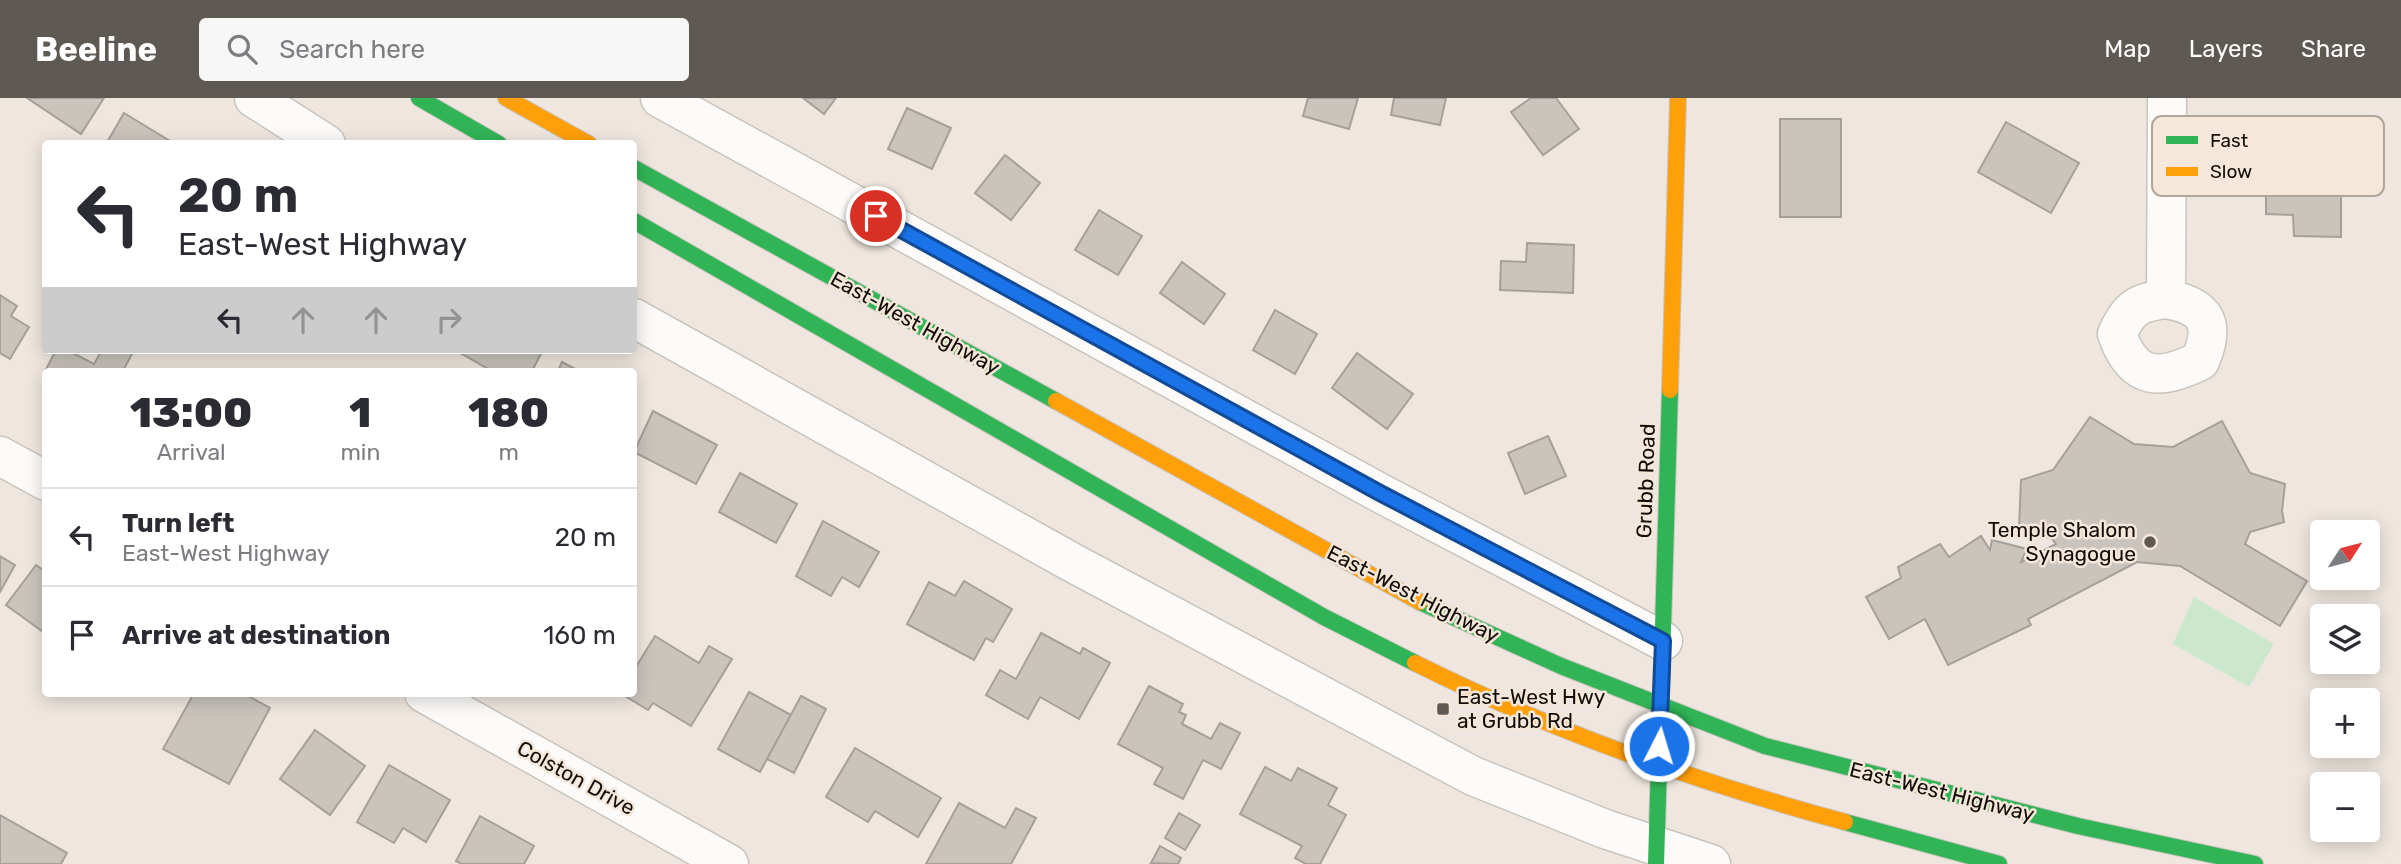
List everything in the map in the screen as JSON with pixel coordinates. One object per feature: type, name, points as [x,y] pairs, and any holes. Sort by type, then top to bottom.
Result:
[{"type":"main road","points":[[419,98],[492,140]]},
{"type":"main road","points":[[506,98],[582,140]]},
{"type":"main road","name":"Grubb Road","points":[[1657,856],[1678,98]]},
{"type":"main road","name":"East-West Highway","points":[[637,170],[1415,599],[1663,708],[1765,746],[2078,826],[2256,864]]},
{"type":"main road","points":[[637,223],[1324,617],[1481,696],[1658,765],[1814,816],[1999,864]]},
{"type":"street","points":[[254,98],[320,140]]},
{"type":"street","points":[[660,98],[1380,493],[1663,641]]},
{"type":"street","points":[[2167,98],[2167,116]]},
{"type":"street","points":[[2166,299],[2167,196]]},
{"type":"street","points":[[637,320],[1073,563],[1473,776],[1657,856],[1711,864]]},
{"type":"street","points":[[0,456],[42,479]]},
{"type":"street","name":"Colston Drive","points":[[431,697],[729,864]]},
{"type":"green space","points":[[2194,597],[2274,644],[2249,687],[2173,644]]},
{"type":"building","points":[[27,98],[104,98],[81,134]]},
{"type":"building","points":[[803,98],[836,98],[824,114]]},
{"type":"building","points":[[1308,98],[1358,98],[1349,129],[1303,116]]},
{"type":"building","points":[[1394,98],[1446,98],[1440,125],[1391,115]]},
{"type":"building","points":[[1531,98],[1556,98],[1579,129],[1543,155],[1511,112]]},
{"type":"building","points":[[907,108],[951,128],[932,169],[888,149]]},
{"type":"building","points":[[124,113],[168,140],[108,140]]},
{"type":"building","points":[[1780,119],[1841,119],[1841,217],[1780,217]]},
{"type":"building","points":[[2006,122],[2079,163],[2051,213],[1978,172]]},
{"type":"building","points":[[1005,155],[1040,183],[1011,220],[975,193]]},
{"type":"building","points":[[2266,196],[2341,196],[2341,237],[2294,236],[2293,215],[2266,214]]},
{"type":"building","points":[[1099,210],[1142,236],[1118,275],[1075,250]]},
{"type":"building","points":[[1527,243],[1574,245],[1573,293],[1500,290],[1501,261],[1526,262]]},
{"type":"building","points":[[1182,262],[1225,294],[1204,324],[1160,293]]},
{"type":"building","points":[[0,295],[17,306],[11,316],[29,327],[10,359],[0,353]]},
{"type":"building","points":[[1275,310],[1317,334],[1295,374],[1253,350]]},
{"type":"building","points":[[1357,353],[1413,394],[1387,429],[1332,388]]},
{"type":"building","points":[[54,354],[75,354],[94,364],[100,354],[132,354],[125,368],[47,368]]},
{"type":"building","points":[[462,354],[541,354],[534,368],[487,368]]},
{"type":"building","points":[[562,362],[573,368],[559,368]]},
{"type":"building","points":[[653,411],[717,445],[696,484],[637,454],[637,446]]},
{"type":"building","name":"Temple Shalom Synagogue","points":[[2090,417],[2134,444],[2173,447],[2222,421],[2250,473],[2285,484],[2282,511],[2284,522],[2250,532],[2245,544],[2307,581],[2280,626],[2180,566],[2137,562],[2028,619],[2031,625],[1948,665],[1925,619],[1889,639],[1866,597],[1901,578],[1898,567],[1940,544],[1949,557],[1981,536],[1990,550],[1992,540],[2027,549],[2021,562],[2056,544],[2052,539],[2019,528],[2021,480],[2053,470]]},
{"type":"building","points":[[1548,436],[1566,476],[1525,494],[1508,453]]},
{"type":"building","points":[[740,473],[797,504],[776,543],[719,512]]},
{"type":"building","points":[[823,521],[879,552],[859,587],[842,577],[831,596],[796,576]]},
{"type":"building","points":[[0,556],[15,565],[0,592]]},
{"type":"building","points":[[36,565],[42,569],[42,631],[6,605]]},
{"type":"building","points":[[964,581],[1012,609],[993,642],[986,638],[974,660],[907,624],[929,582],[955,596]]},
{"type":"building","points":[[1041,633],[1080,654],[1083,648],[1110,663],[1079,719],[1040,697],[1028,719],[986,695],[1000,670],[1016,679]]},
{"type":"building","points":[[655,636],[699,663],[709,646],[732,659],[691,726],[653,703],[648,710],[627,697],[637,697],[637,665]]},
{"type":"building","points":[[1149,686],[1183,704],[1179,712],[1186,715],[1182,724],[1211,739],[1220,723],[1240,733],[1221,769],[1203,760],[1183,799],[1154,784],[1163,768],[1118,744]]},
{"type":"building","points":[[749,692],[791,715],[760,772],[718,749]]},
{"type":"building","points":[[801,696],[826,709],[794,773],[767,759]]},
{"type":"building","points":[[192,697],[250,697],[270,708],[229,784],[163,749]]},
{"type":"building","points":[[315,730],[365,766],[330,815],[280,779]]},
{"type":"building","points":[[855,748],[941,798],[918,837],[875,811],[868,822],[826,797]]},
{"type":"building","points":[[389,765],[450,800],[426,842],[403,828],[394,843],[357,822]]},
{"type":"building","points":[[1265,767],[1291,781],[1298,768],[1337,788],[1328,805],[1346,815],[1320,864],[1306,864],[1295,858],[1302,846],[1240,814]]},
{"type":"building","points":[[959,803],[1005,828],[1016,808],[1036,818],[1011,864],[926,864]]},
{"type":"building","points":[[1179,813],[1200,825],[1185,850],[1165,838]]},
{"type":"building","points":[[0,815],[67,853],[61,864],[0,864]]},
{"type":"building","points":[[480,816],[534,846],[524,864],[462,864],[456,861]]},
{"type":"building","points":[[1160,846],[1181,858],[1178,864],[1151,863]]},
{"type":"traffic: fast","points":[[419,98],[492,140]]},
{"type":"traffic: fast","points":[[637,170],[1056,401]]},
{"type":"traffic: fast","points":[[637,223],[1324,617],[1415,663]]},
{"type":"traffic: fast","points":[[1656,864],[1670,390]]},
{"type":"traffic: fast","points":[[1420,602],[1561,666],[1765,746],[2078,826],[2255,864]]},
{"type":"traffic: fast","points":[[1845,822],[1999,864]]},
{"type":"traffic: slow","points":[[506,98],[582,140]]},
{"type":"traffic: slow","points":[[1670,390],[1678,98]]},
{"type":"traffic: slow","points":[[1056,401],[1420,602]]},
{"type":"traffic: slow","points":[[1415,663],[1519,711],[1626,753],[1734,790],[1845,822]]},
{"type":"place","name":"Temple Shalom Synagogue","points":[[2150,542]]},
{"type":"place","name":"East-West Hwy at Grubb Rd","points":[[1443,709]]},
{"type":"route","points":[[876,216],[1380,493],[1663,641],[1663,708],[1659,746]]}]
